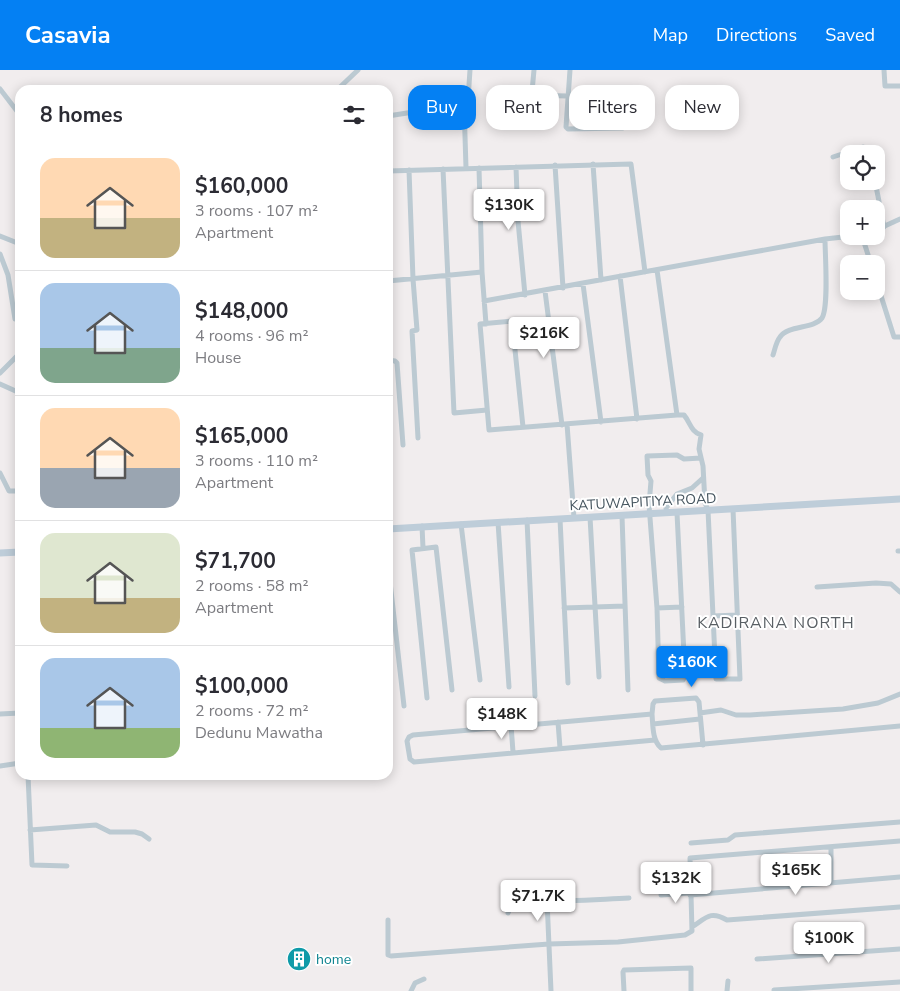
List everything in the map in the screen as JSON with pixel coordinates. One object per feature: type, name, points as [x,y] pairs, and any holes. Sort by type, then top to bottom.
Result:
[{"type":"street","points":[[342,85],[358,70]]},
{"type":"street","points":[[469,85],[470,70]]},
{"type":"street","points":[[533,85],[534,70]]},
{"type":"street","points":[[569,129],[566,127],[570,70]]},
{"type":"street","points":[[884,70],[885,86],[900,86]]},
{"type":"street","points":[[0,90],[15,109]]},
{"type":"street","points":[[559,96],[567,96]]},
{"type":"street","points":[[393,115],[408,113]]},
{"type":"street","points":[[465,130],[466,168]]},
{"type":"street","points":[[833,157],[840,155]]},
{"type":"street","points":[[593,164],[601,280]]},
{"type":"street","points":[[393,171],[631,164],[645,272]]},
{"type":"street","points":[[555,165],[563,288]]},
{"type":"street","points":[[516,167],[524,295]]},
{"type":"street","points":[[479,168],[482,272],[486,324]]},
{"type":"street","points":[[443,169],[454,414],[487,410]]},
{"type":"street","points":[[409,170],[417,330],[412,331],[418,438]]},
{"type":"street","points":[[885,226],[900,219]]},
{"type":"street","points":[[0,236],[15,242]]},
{"type":"street","points":[[484,301],[840,237]]},
{"type":"street","points":[[773,355],[778,338],[784,332],[817,322],[822,317],[825,298],[825,239]]},
{"type":"street","points":[[0,254],[8,275],[15,319]]},
{"type":"street","points":[[657,270],[677,416]]},
{"type":"street","points":[[393,280],[482,272]]},
{"type":"street","points":[[620,276],[637,419]]},
{"type":"street","points":[[583,284],[601,422]]},
{"type":"street","points":[[545,291],[564,425],[574,518]]},
{"type":"street","points":[[882,300],[894,337],[900,337]]},
{"type":"street","points":[[523,428],[512,321],[480,324],[489,430],[523,428],[564,425],[684,415],[689,420],[691,428],[701,435],[699,449],[705,503],[708,510],[716,678],[740,678],[733,509]]},
{"type":"street","points":[[0,373],[15,359]]},
{"type":"street","points":[[393,361],[397,363],[403,444]]},
{"type":"street","points":[[0,384],[15,391]]},
{"type":"street","points":[[676,512],[685,675],[683,680],[674,681],[659,678],[657,608],[647,456],[676,455],[684,459],[701,458]]},
{"type":"street","points":[[0,473],[9,492]]},
{"type":"street","points":[[666,513],[666,508],[677,494],[689,490],[703,478]]},
{"type":"street","points":[[0,492],[15,491]]},
{"type":"street","name":"KATUWAPITIYA ROAD","points":[[393,529],[900,500]]},
{"type":"street","points":[[622,516],[628,690]]},
{"type":"street","points":[[590,517],[599,677]]},
{"type":"street","points":[[560,519],[568,683]]},
{"type":"street","points":[[527,520],[535,696]]},
{"type":"street","points":[[498,522],[509,687]]},
{"type":"street","points":[[461,524],[480,680]]},
{"type":"street","points":[[422,526],[423,548]]},
{"type":"street","points":[[427,698],[412,550],[436,547],[452,690]]},
{"type":"street","points":[[0,553],[15,552]]},
{"type":"street","points":[[817,587],[876,583],[891,584],[900,592]]},
{"type":"street","points":[[564,608],[625,606]]},
{"type":"street","points":[[657,608],[682,607]]},
{"type":"street","points":[[393,608],[404,706]]},
{"type":"street","points":[[713,616],[737,615]]},
{"type":"street","points":[[700,713],[721,710],[736,715],[750,715],[843,709],[878,703],[900,694]]},
{"type":"street","points":[[703,745],[699,702],[695,698],[655,701],[652,704],[655,740],[660,748],[703,745],[900,726]]},
{"type":"street","points":[[0,714],[15,713]]},
{"type":"street","points":[[652,714],[413,735],[407,741],[410,759],[414,762],[655,740]]},
{"type":"street","points":[[653,724],[700,719]]},
{"type":"street","points":[[558,722],[560,748]]},
{"type":"street","points":[[511,725],[514,752]]},
{"type":"street","points":[[0,766],[15,764]]},
{"type":"street","points":[[28,780],[32,865],[67,866]]},
{"type":"street","points":[[691,843],[728,840],[735,835],[900,822]]},
{"type":"street","points":[[30,830],[96,825],[110,832],[135,832],[149,839]]},
{"type":"street","points":[[692,928],[690,858],[900,841]]},
{"type":"street","points":[[830,848],[831,883]]},
{"type":"street","points":[[661,895],[900,877]]},
{"type":"street","points":[[508,913],[512,902],[518,898],[540,897],[547,900],[584,900],[629,898]]},
{"type":"street","points":[[547,900],[551,991]]},
{"type":"street","points":[[388,920],[387,946],[388,955],[391,956],[549,944],[618,942],[685,935],[692,931],[692,928],[704,918],[712,914],[719,915],[727,920],[900,906]]},
{"type":"street","points":[[756,959],[900,949]]},
{"type":"street","points":[[624,991],[624,970],[691,968],[691,991]]},
{"type":"street","points":[[411,991],[415,983],[424,979]]},
{"type":"street","points":[[727,991],[728,981]]},
{"type":"street","points":[[774,990],[900,982]]},
{"type":"place","name":"home","points":[[299,959]]},
{"type":"district","name":"KADIRANA NORTH","points":[[776,623]]}]
